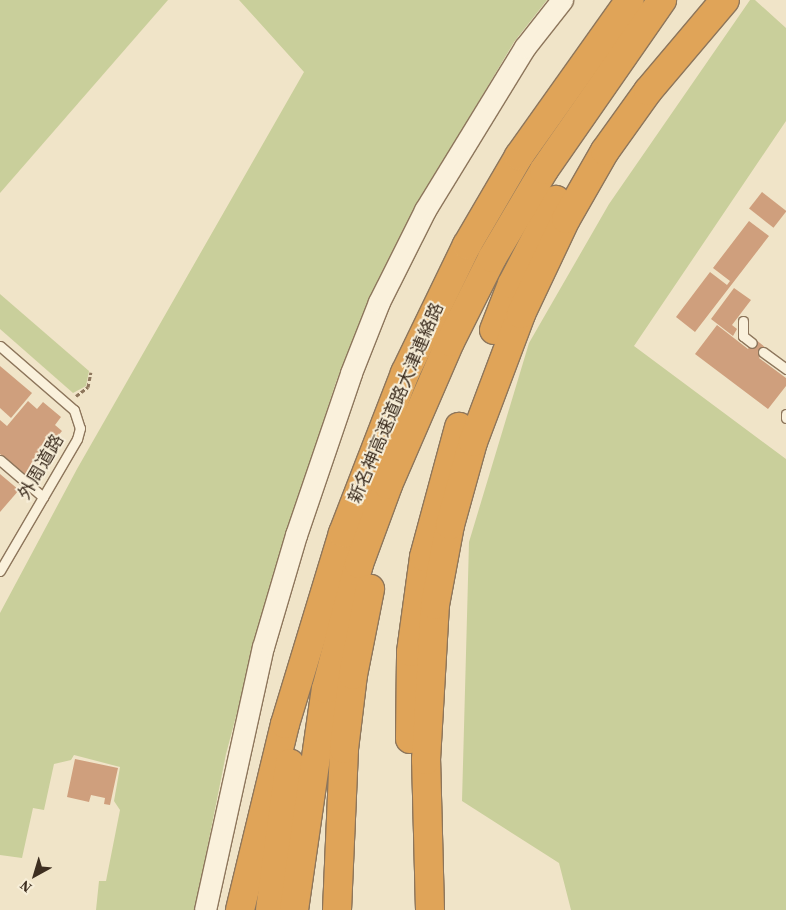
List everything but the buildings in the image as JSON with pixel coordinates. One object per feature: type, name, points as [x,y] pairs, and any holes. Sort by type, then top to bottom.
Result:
[{"type":"highway","points":[[541,122],[612,0]]},
{"type":"highway","name":"新名神高速道路大津連絡路","points":[[318,617],[343,533],[405,372],[467,245],[541,122],[630,0]]},
{"type":"highway","name":"新名神高速道路大津連絡路","points":[[431,387],[492,258],[521,207],[597,90],[662,0]]},
{"type":"highway","points":[[414,910],[409,699],[412,652],[424,557],[457,434],[512,284],[572,171],[607,118],[702,0]]},
{"type":"highway","points":[[430,910],[426,760],[435,605],[450,525],[474,442],[520,314],[566,219],[605,151],[648,92],[725,0]]},
{"type":"highway","points":[[294,910],[326,689],[341,627],[373,522],[431,387]]},
{"type":"highway","points":[[337,910],[338,840],[353,675],[374,569],[431,387]]},
{"type":"highway","points":[[240,910],[275,759],[318,617]]},
{"type":"highway","points":[[270,910],[288,776],[318,617]]},
{"type":"street","points":[[205,910],[263,647],[296,535],[358,355],[379,302],[462,144],[525,47],[562,0]]},
{"type":"lane","points":[[743,321],[742,336],[752,343]]},
{"type":"lane","name":"外周道路","points":[[0,571],[77,439],[80,422],[74,410],[1,350]]},
{"type":"lane","points":[[763,352],[786,369]]},
{"type":"lane","points":[[0,460],[43,497]]},
{"type":"path","points":[[75,396],[88,387],[91,372]]},
{"type":"green space","points":[[0,0],[168,0],[0,193]]},
{"type":"green space","points":[[239,0],[547,0],[514,42],[405,226],[373,290],[336,382],[273,577],[226,754],[195,910],[96,910],[99,881],[106,881],[120,810],[114,801],[120,767],[74,755],[71,760],[54,764],[44,810],[33,808],[22,858],[0,855],[0,613],[77,469],[304,72]]},
{"type":"green space","points":[[750,0],[755,0],[786,28],[786,121],[634,346],[786,459],[786,910],[571,910],[559,863],[462,801],[469,542],[529,343],[609,204]]},
{"type":"green space","points":[[0,294],[89,371],[86,386],[73,393],[0,329]]}]
